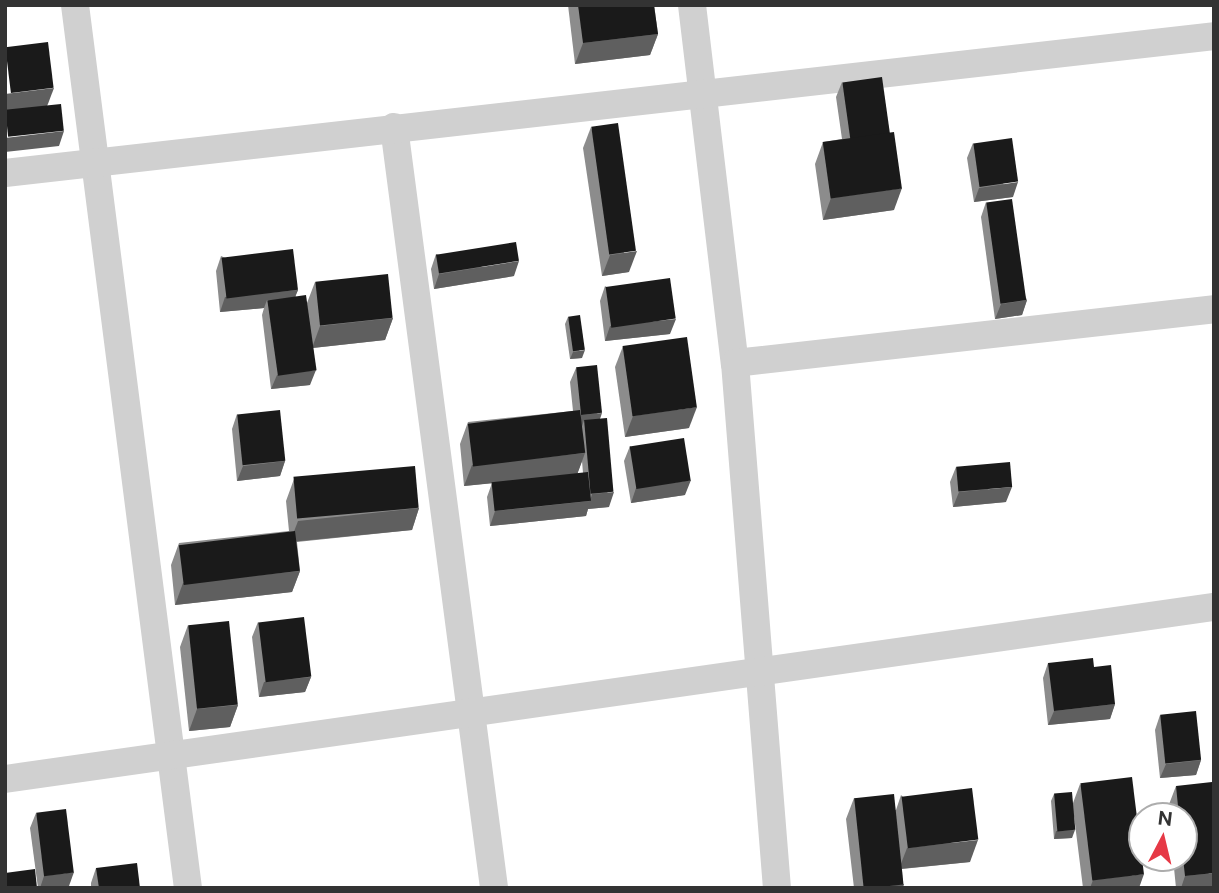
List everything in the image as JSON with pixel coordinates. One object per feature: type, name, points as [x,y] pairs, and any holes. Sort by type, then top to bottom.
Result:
[{"type":"street","points":[[75,5],[100,162],[188,888]]},
{"type":"street","points":[[692,5],[705,90],[736,363],[757,667],[776,888]]},
{"type":"street","points":[[5,173],[705,90],[1214,36]]},
{"type":"street","points":[[394,127],[494,888]]},
{"type":"street","points":[[736,363],[1214,309]]},
{"type":"street","points":[[5,779],[172,758],[757,667],[1214,607]]},
{"type":"building","points":[[578,5],[654,5],[658,34],[583,43]]},
{"type":"building","points":[[48,42],[54,88],[11,93],[5,47]]},
{"type":"building","points":[[882,77],[890,133],[850,139],[842,83]]},
{"type":"building","points":[[61,104],[64,131],[8,137],[5,110]]},
{"type":"building","points":[[618,123],[636,251],[609,255],[591,127]]},
{"type":"building","points":[[894,132],[902,188],[831,198],[823,142]]},
{"type":"building","points":[[1012,138],[1018,182],[980,187],[973,143]]},
{"type":"building","points":[[1012,199],[1026,300],[1000,304],[986,203]]},
{"type":"building","points":[[516,242],[519,261],[439,273],[436,255]]},
{"type":"building","points":[[293,249],[298,290],[227,298],[222,258]]},
{"type":"building","points":[[388,274],[393,318],[320,325],[315,282]]},
{"type":"building","points":[[670,278],[676,319],[611,328],[606,287]]},
{"type":"building","points":[[306,295],[317,370],[278,376],[267,300]]},
{"type":"building","points":[[580,315],[585,350],[573,351],[568,317]]},
{"type":"building","points":[[687,337],[697,407],[633,416],[623,346]]},
{"type":"building","points":[[597,365],[602,413],[581,415],[576,367]]},
{"type":"building","points":[[280,410],[285,461],[243,465],[237,414]]},
{"type":"building","points":[[580,410],[585,453],[473,466],[468,424]]},
{"type":"building","points":[[607,418],[613,492],[591,494],[584,420]]},
{"type":"building","points":[[684,438],[691,480],[636,489],[630,447]]},
{"type":"building","points":[[1010,462],[1012,487],[958,492],[956,467]]},
{"type":"building","points":[[415,466],[419,508],[297,518],[293,477]]},
{"type":"building","points":[[588,472],[591,501],[495,511],[492,482]]},
{"type":"building","points":[[295,531],[300,571],[184,585],[179,545]]},
{"type":"building","points":[[304,617],[311,677],[266,682],[258,623]]},
{"type":"building","points":[[229,621],[238,705],[197,709],[188,625]]},
{"type":"building","points":[[1093,658],[1094,667],[1111,665],[1115,704],[1054,711],[1048,663]]},
{"type":"building","points":[[1196,711],[1201,760],[1165,763],[1160,715]]},
{"type":"building","points":[[1132,777],[1135,802],[1128,802],[1128,872],[1144,872],[1144,874],[1092,881],[1080,783]]},
{"type":"building","points":[[1212,782],[1214,873],[1185,876],[1185,872],[1198,872],[1198,802],[1178,802],[1176,786]]},
{"type":"building","points":[[972,788],[978,840],[908,848],[902,797]]},
{"type":"building","points":[[1072,792],[1075,830],[1057,831],[1054,794]]},
{"type":"building","points":[[894,794],[904,885],[864,888],[854,798]]},
{"type":"building","points":[[66,809],[74,873],[44,876],[36,813]]},
{"type":"building","points":[[137,863],[140,888],[99,888],[96,868]]},
{"type":"building","points":[[35,869],[37,888],[5,888],[5,873]]}]
